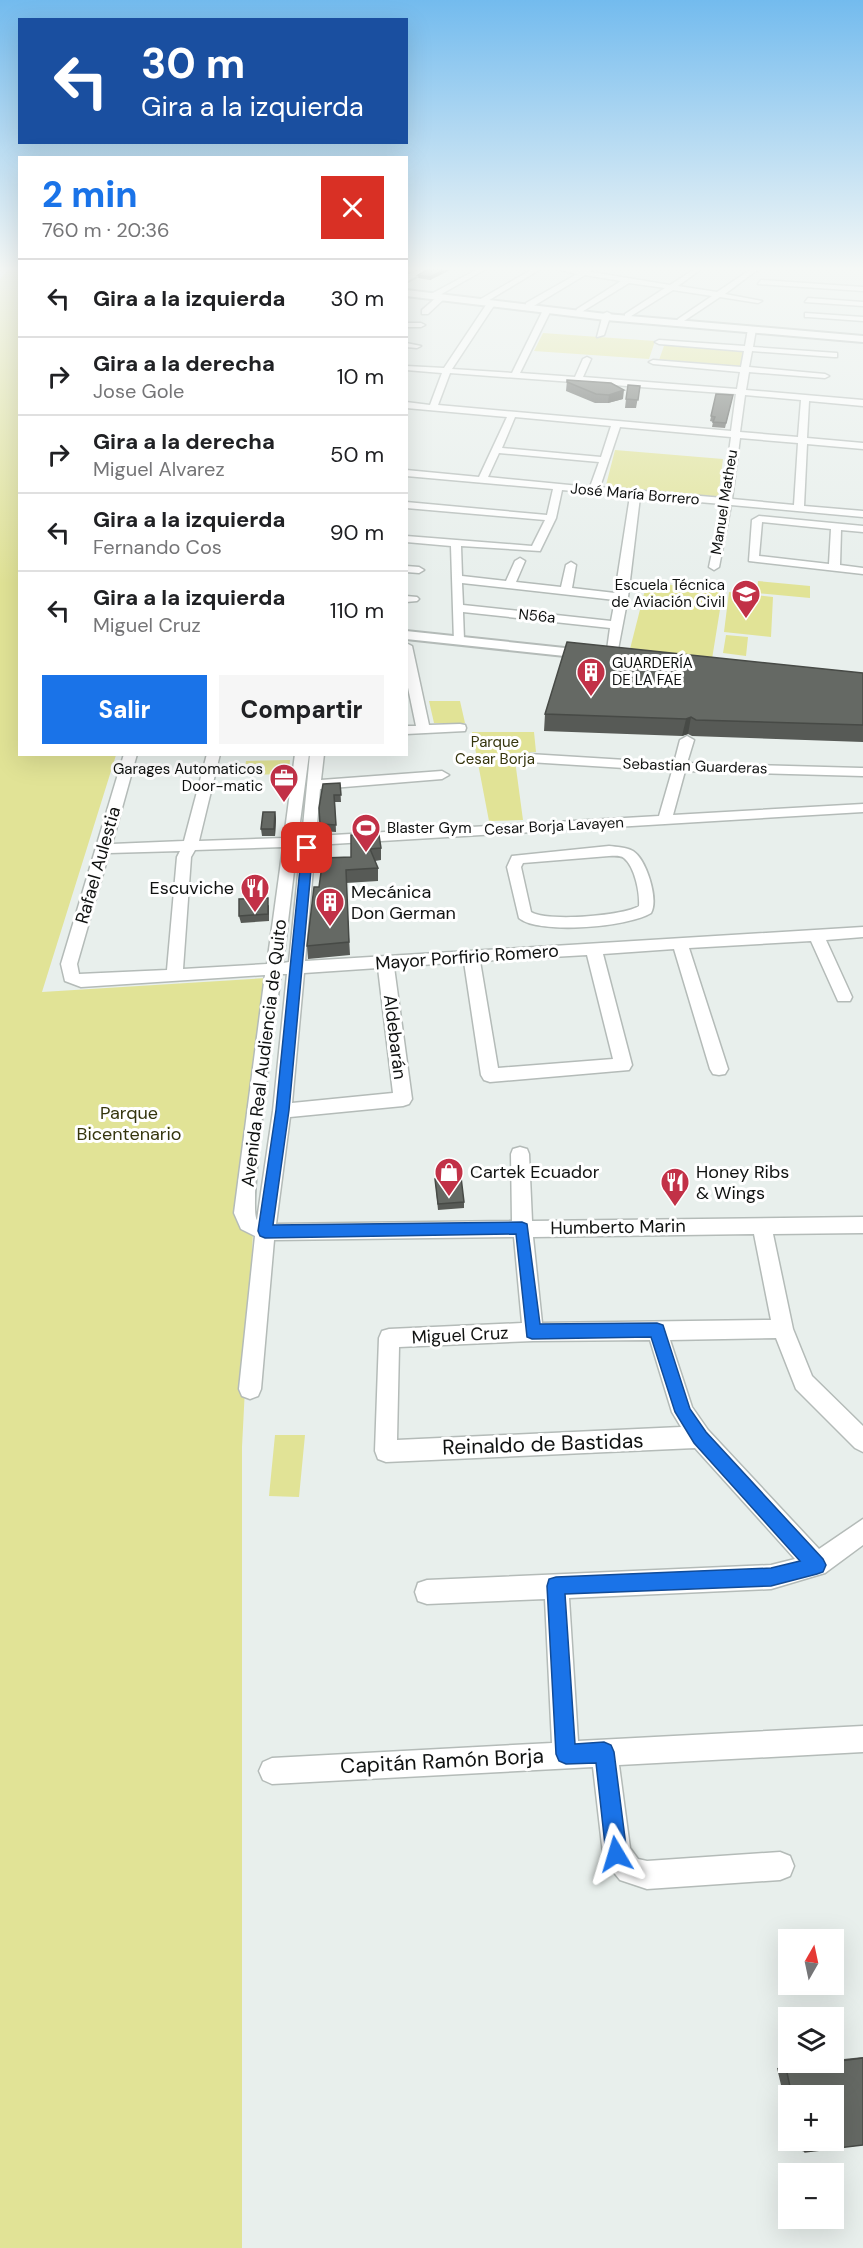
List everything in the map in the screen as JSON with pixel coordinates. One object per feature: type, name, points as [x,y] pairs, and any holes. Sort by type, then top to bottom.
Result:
[{"type":"main road","points":[[408,634],[618,658]]},
{"type":"street","points":[[433,408],[445,375]]},
{"type":"street","points":[[515,375],[863,403]]},
{"type":"street","points":[[578,379],[580,375]]},
{"type":"street","points":[[647,384],[649,375]]},
{"type":"street","name":"Manuel Matheu","points":[[714,567],[727,502],[744,375]]},
{"type":"street","points":[[813,375],[825,376]]},
{"type":"street","points":[[799,508],[805,397]]},
{"type":"street","points":[[408,405],[863,446]]},
{"type":"street","points":[[483,480],[512,416]]},
{"type":"street","points":[[594,490],[616,425]]},
{"type":"street","points":[[496,450],[604,460]]},
{"type":"street","name":"José María Borrero","points":[[408,473],[863,514]]},
{"type":"street","points":[[408,539],[533,550],[537,548],[551,518],[558,487]]},
{"type":"street","points":[[618,658],[617,625],[635,494]]},
{"type":"street","points":[[408,505],[551,518]]},
{"type":"street","points":[[863,529],[759,519],[757,520],[753,559],[863,571]]},
{"type":"street","points":[[834,568],[836,526]]},
{"type":"street","points":[[456,544],[458,640]]},
{"type":"street","points":[[510,584],[520,561]]},
{"type":"street","points":[[566,590],[571,565]]},
{"type":"street","points":[[408,569],[419,570]]},
{"type":"street","points":[[457,579],[622,597]]},
{"type":"street","name":"N56a","points":[[457,608],[617,625]]},
{"type":"street","points":[[408,656],[423,728]]},
{"type":"street","points":[[408,730],[460,728]]},
{"type":"street","points":[[665,819],[687,740]]},
{"type":"street","name":"Rafael Aulestia","points":[[71,977],[69,964],[130,756]]},
{"type":"street","points":[[175,974],[184,857],[194,836],[214,756]]},
{"type":"street","name":"Avenida Real Audiencia de Quito","points":[[265,1231],[250,1226],[244,1219],[244,1213],[273,969],[302,756]]},
{"type":"street","name":"Avenida Real Audiencia de Quito","points":[[250,1389],[265,1231],[282,1110],[317,756]]},
{"type":"street","name":"Sebastian Guarderas","points":[[529,758],[679,767],[861,772]]},
{"type":"street","points":[[315,785],[442,775]]},
{"type":"street","name":"Cesar Borja Lavayen","points":[[102,849],[291,842],[863,808]]},
{"type":"street","points":[[609,851],[628,854],[638,870],[648,898],[648,906],[640,914],[608,918],[552,922],[528,918],[519,893],[515,861],[526,857],[609,851]]},
{"type":"street","points":[[608,918],[616,947]]},
{"type":"street","name":"Mayor Porfirio Romero","points":[[71,977],[81,981],[863,932]]},
{"type":"street","points":[[816,934],[844,997]]},
{"type":"street","points":[[680,943],[719,1069]]},
{"type":"street","points":[[471,956],[490,1075],[623,1065],[594,949]]},
{"type":"street","name":"Aldebarán","points":[[282,1110],[403,1100],[385,962]]},
{"type":"street","points":[[520,1154],[522,1228],[532,1332]]},
{"type":"street","name":"Humberto Marin","points":[[265,1231],[863,1225]]},
{"type":"street","points":[[762,1226],[783,1329],[804,1382],[863,1441]]},
{"type":"street","name":"Miguel Cruz","points":[[386,1451],[389,1338],[532,1332],[783,1329]]},
{"type":"street","points":[[657,1330],[683,1412],[700,1437],[817,1565]]},
{"type":"street","name":"Reinaldo de Bastidas","points":[[386,1451],[700,1437]]},
{"type":"street","points":[[427,1592],[771,1577],[817,1565],[863,1531]]},
{"type":"street","points":[[556,1586],[566,1754]]},
{"type":"street","name":"Capitán Ramón Borja","points":[[272,1771],[863,1739]]},
{"type":"street","points":[[604,1752],[616,1854],[630,1870],[647,1875],[780,1866]]},
{"type":"green space","name":"Parque Bicentenario","points":[[0,375],[18,375],[18,756],[116,756],[42,992],[266,978],[242,1447],[242,2248],[0,2248]]},
{"type":"green space","points":[[615,450],[723,459],[718,498],[605,489]]},
{"type":"green space","points":[[758,581],[810,586],[810,598],[757,593]]},
{"type":"green space","points":[[647,582],[723,591],[712,659],[630,649]]},
{"type":"green space","points":[[729,592],[773,597],[771,637],[724,632]]},
{"type":"green space","points":[[726,635],[748,637],[746,656],[723,653]]},
{"type":"green space","points":[[429,701],[460,701],[465,723],[434,723]]},
{"type":"green space","name":"Parque Cesar Borja","points":[[472,732],[534,732],[536,752],[514,753],[523,820],[489,821]]},
{"type":"green space","points":[[290,760],[289,774],[244,775],[246,761]]},
{"type":"green space","points":[[275,1435],[305,1435],[299,1497],[269,1496]]},
{"type":"building","points":[[567,380],[611,383],[624,390],[609,395],[596,394],[567,382]]},
{"type":"building","points":[[628,385],[640,386],[638,400],[626,399]]},
{"type":"building","points":[[716,394],[733,395],[726,423],[713,422],[715,417],[711,416]]},
{"type":"building","points":[[567,642],[863,673],[863,725],[696,720],[691,717],[686,719],[545,714]]},
{"type":"building","points":[[340,783],[341,795],[334,795],[336,825],[320,824],[319,808],[323,784]]},
{"type":"building","points":[[263,812],[275,812],[274,829],[261,829]]},
{"type":"building","points":[[351,835],[379,835],[381,848],[370,849],[378,868],[346,870],[349,942],[307,946],[314,887],[319,887],[323,858],[351,857]]},
{"type":"building","points":[[268,898],[268,914],[239,916],[239,899]]},
{"type":"building","name":"Cartek Ecuador","points":[[461,1177],[464,1202],[438,1204],[435,1179]]},
{"type":"building","points":[[863,2058],[863,2145],[844,2147],[844,2085],[790,2085],[787,2073],[844,2073],[844,2060]]},
{"type":"place","name":"Escuela Técnica de Aviación Civil","points":[[746,620]]},
{"type":"place","name":"GUARDERÍA DE LA FAE","points":[[591,698]]},
{"type":"place","name":"Garages Automaticos Door-matic","points":[[284,804]]},
{"type":"place","name":"Blaster Gym","points":[[366,854]]},
{"type":"place","name":"Escuviche","points":[[255,914]]},
{"type":"place","name":"Mecánica Don German","points":[[330,928]]},
{"type":"place","name":"Cartek Ecuador","points":[[449,1198]]},
{"type":"place","name":"Honey Ribs & Wings","points":[[675,1208]]},
{"type":"route","points":[[307,848],[282,1110],[265,1231],[522,1228],[532,1332],[657,1330],[683,1412],[700,1437],[817,1565],[771,1577],[556,1586],[566,1754],[604,1752],[616,1854]]}]
